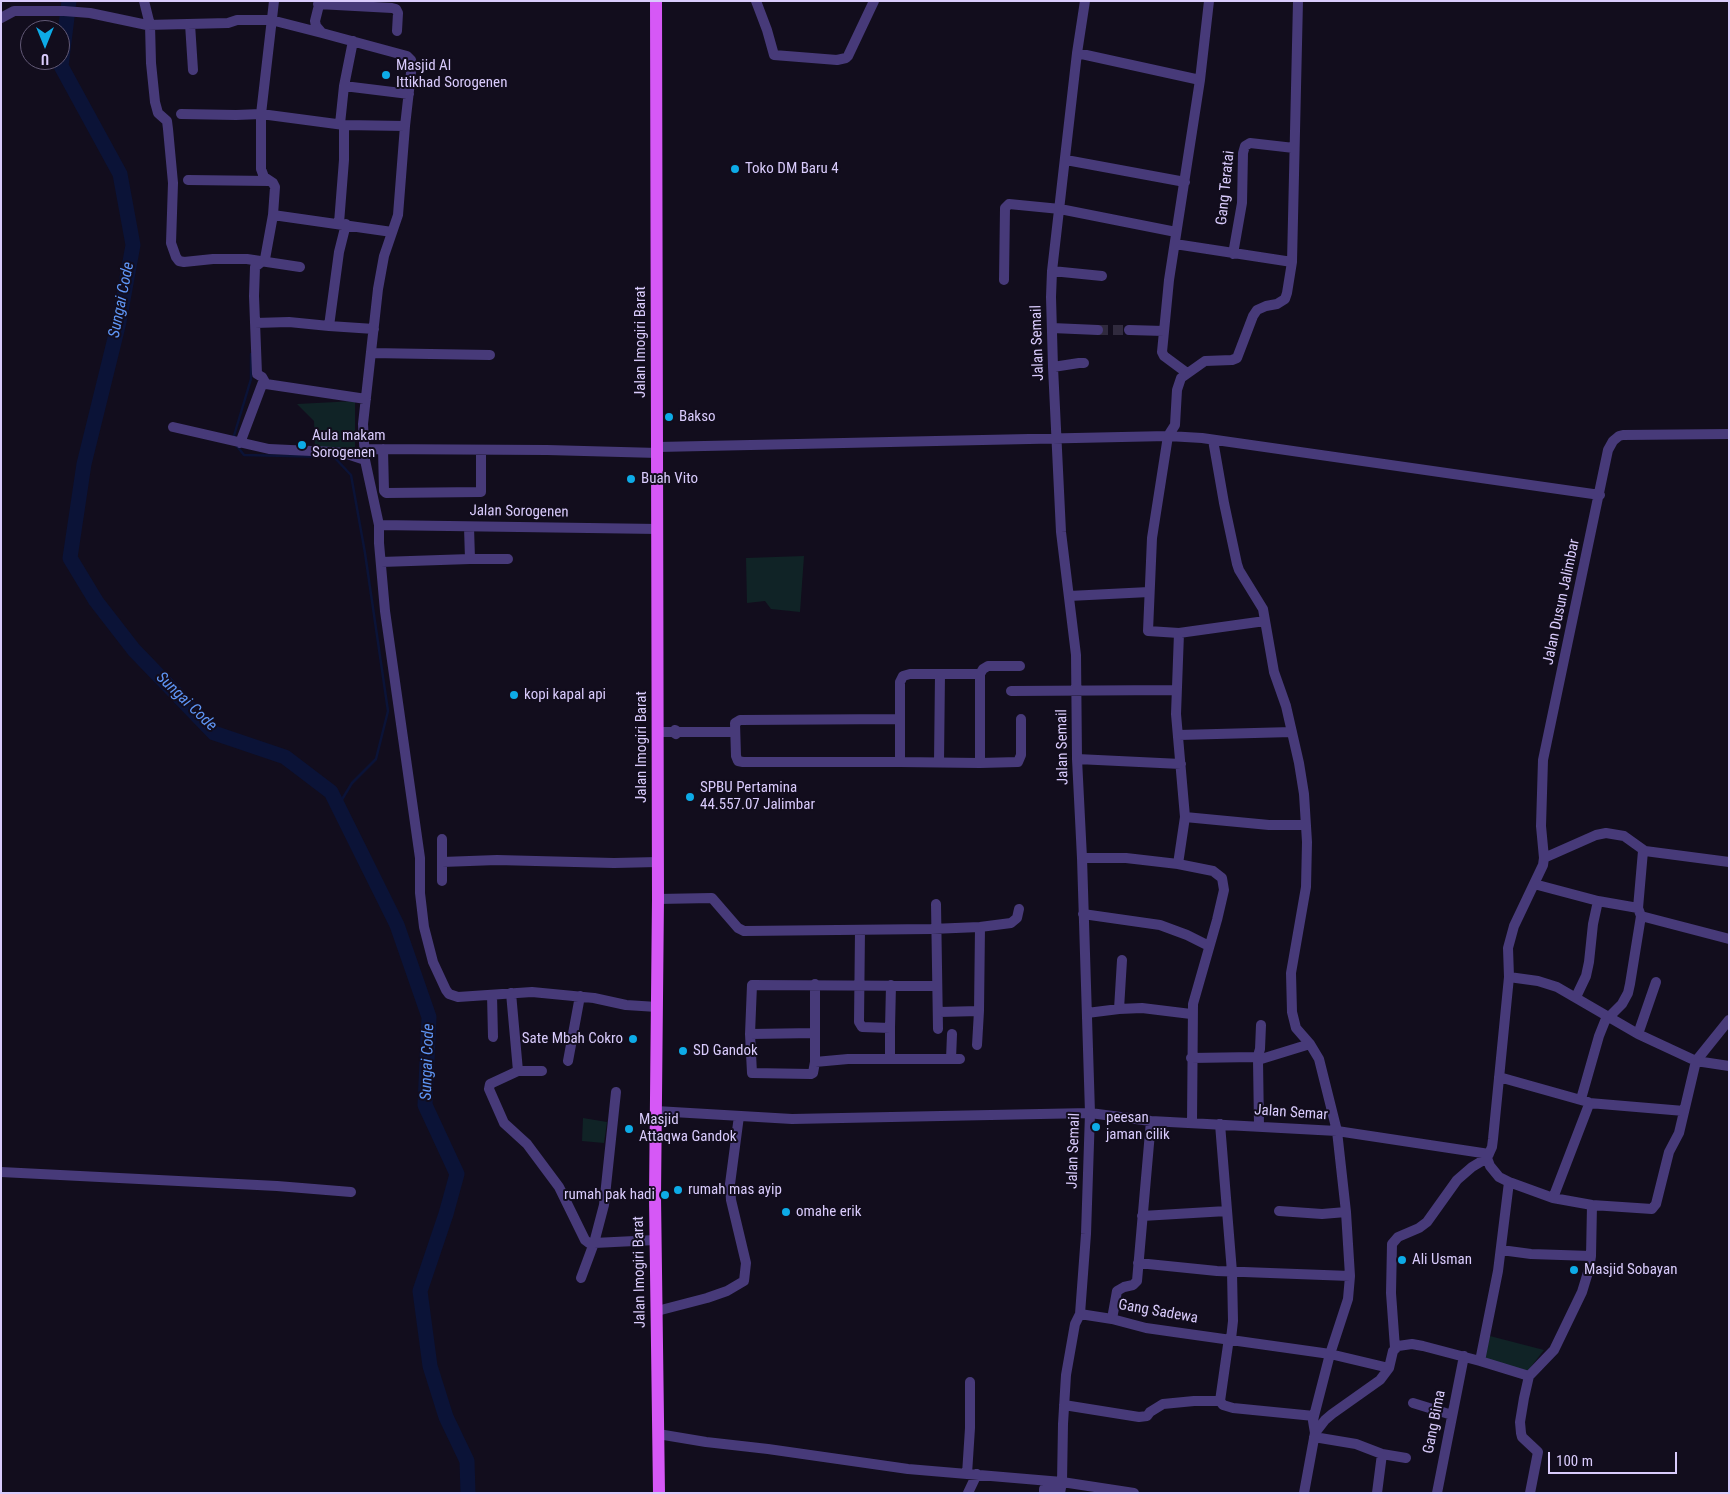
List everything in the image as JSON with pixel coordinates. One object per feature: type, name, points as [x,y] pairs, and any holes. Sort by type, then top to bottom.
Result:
[{"type":"main road","name":"Jalan Imogiri Barat","points":[[656,1],[658,899],[655,1240],[659,1493]]},
{"type":"street","points":[[144,1],[155,102],[158,113],[166,119],[168,129],[173,183],[171,243],[173,252],[179,261],[184,262],[230,258],[300,267]]},
{"type":"street","points":[[237,443],[263,382],[262,377],[255,370],[254,296],[256,267],[265,259],[273,215],[275,187],[273,183],[264,177],[261,169],[261,114],[274,1]]},
{"type":"street","points":[[756,1],[774,55],[838,60],[848,56],[870,2]]},
{"type":"street","name":"Jalan Semail","points":[[1061,1488],[1066,1375],[1075,1324],[1080,1314],[1086,1234],[1090,1113],[1077,759],[1076,656],[1061,532],[1053,367],[1052,271],[1066,160],[1076,53],[1085,1]]},
{"type":"street","points":[[1187,373],[1164,356],[1162,352],[1169,280],[1200,80],[1209,1]]},
{"type":"street","points":[[1265,621],[1179,633],[1148,631],[1152,538],[1168,436],[1175,425],[1181,378],[1205,361],[1232,360],[1237,358],[1257,310],[1277,304],[1285,299],[1288,293],[1292,262],[1298,1]]},
{"type":"street","points":[[322,33],[316,26],[315,21],[319,3],[396,9],[398,13],[397,31]]},
{"type":"street","points":[[1,18],[14,11],[64,11],[146,25],[271,20],[353,41],[409,58],[412,64],[404,126],[398,216],[384,256],[364,424],[365,460],[380,525],[385,611],[420,858],[420,894],[429,951],[437,973],[449,994],[458,997],[532,992],[580,996],[626,1005],[657,1007]]},
{"type":"street","points":[[190,24],[193,70]]},
{"type":"street","points":[[329,326],[342,224],[344,86],[353,41]]},
{"type":"street","points":[[1076,53],[1200,80]]},
{"type":"street","points":[[344,86],[409,94]]},
{"type":"street","points":[[181,114],[261,114],[342,124],[404,126]]},
{"type":"street","name":"Gang Teratai","points":[[1234,254],[1242,203],[1243,153],[1245,146],[1250,143],[1294,148]]},
{"type":"street","points":[[1066,160],[1184,182]]},
{"type":"street","points":[[188,180],[269,181]]},
{"type":"street","points":[[1004,280],[1005,206],[1011,204],[1060,209],[1176,232]]},
{"type":"street","points":[[273,215],[392,232]]},
{"type":"street","points":[[1175,244],[1292,262]]},
{"type":"street","points":[[1052,271],[1102,276]]},
{"type":"street","points":[[255,323],[288,322],[374,329]]},
{"type":"street","points":[[1052,328],[1098,330]]},
{"type":"street","points":[[1129,330],[1164,331]]},
{"type":"street","points":[[371,353],[490,355]]},
{"type":"street","points":[[1053,367],[1084,363]]},
{"type":"street","points":[[263,382],[295,389],[366,399]]},
{"type":"street","points":[[173,427],[269,449],[344,453],[365,460]]},
{"type":"street","name":"Jalan Dusun Jalimbar","points":[[1488,1156],[1494,1140],[1509,977],[1508,948],[1514,926],[1543,865],[1541,826],[1543,760],[1608,450],[1619,436],[1729,434]]},
{"type":"street","points":[[369,449],[658,450],[1168,436],[1213,440],[1600,495]]},
{"type":"street","points":[[1213,440],[1237,564],[1263,609],[1274,672],[1286,706],[1304,794],[1307,842],[1306,887],[1292,973],[1292,1012],[1296,1028],[1310,1044],[1318,1059],[1337,1131],[1346,1212],[1350,1276],[1346,1310],[1330,1354],[1314,1427],[1304,1493]]},
{"type":"street","points":[[383,449],[384,491],[386,493],[481,492],[481,450]]},
{"type":"street","name":"Jalan Sorogenen","points":[[380,525],[658,529]]},
{"type":"street","points":[[469,527],[470,559]]},
{"type":"street","points":[[381,562],[508,559]]},
{"type":"street","points":[[1068,596],[1150,592]]},
{"type":"street","points":[[1178,864],[1185,817],[1176,714],[1179,633]]},
{"type":"street","points":[[980,763],[980,674],[988,666],[1020,666]]},
{"type":"street","points":[[900,762],[900,682],[903,676],[910,674],[980,674]]},
{"type":"street","points":[[939,762],[940,674]]},
{"type":"street","points":[[1011,691],[1176,690]]},
{"type":"street","points":[[900,720],[740,720],[735,723],[736,756],[738,761],[743,762],[1018,762],[1021,755],[1021,719]]},
{"type":"street","points":[[658,732],[735,732]]},
{"type":"street","points":[[1179,735],[1292,732]]},
{"type":"street","points":[[1077,759],[1181,764]]},
{"type":"street","points":[[1185,817],[1269,825],[1305,825]]},
{"type":"street","points":[[1544,858],[1596,835],[1606,833],[1624,836],[1643,851],[1729,862]]},
{"type":"street","points":[[442,839],[442,881]]},
{"type":"street","points":[[1554,1198],[1585,1101],[1599,1036],[1606,1021],[1622,1004],[1628,993],[1636,952],[1643,851]]},
{"type":"street","points":[[1082,858],[1126,858],[1178,864],[1213,871],[1222,878],[1224,890],[1217,920],[1192,1004],[1192,1123]]},
{"type":"street","points":[[442,862],[497,860],[614,863],[658,862]]},
{"type":"street","points":[[1534,884],[1639,912],[1729,939]]},
{"type":"street","points":[[658,899],[712,898],[738,928],[744,931],[980,927],[1011,924],[1017,918],[1019,909]]},
{"type":"street","points":[[1576,997],[1586,976],[1598,902]]},
{"type":"street","points":[[936,904],[938,1029]]},
{"type":"street","points":[[1083,914],[1160,925],[1187,935],[1208,946]]},
{"type":"street","points":[[977,1045],[980,927]]},
{"type":"street","points":[[860,930],[860,1026],[865,1028],[890,1028]]},
{"type":"street","points":[[1119,1008],[1122,960]]},
{"type":"street","points":[[1509,977],[1557,986],[1638,1034],[1696,1061],[1729,1066]]},
{"type":"street","points":[[1638,1034],[1656,982]]},
{"type":"street","points":[[815,984],[815,1062],[813,1073],[752,1074],[750,1034],[752,985],[815,984],[860,984],[937,986]]},
{"type":"street","points":[[890,1058],[891,985]]},
{"type":"street","points":[[512,993],[518,1072]]},
{"type":"street","points":[[492,995],[493,1036]]},
{"type":"street","points":[[568,1061],[580,996]]},
{"type":"street","points":[[1087,1013],[1119,1008],[1142,1008],[1191,1014]]},
{"type":"street","points":[[939,1012],[979,1011]]},
{"type":"street","points":[[1395,1348],[1391,1293],[1392,1244],[1398,1237],[1419,1228],[1427,1222],[1457,1180],[1488,1156],[1490,1166],[1499,1176],[1509,1182],[1554,1198],[1592,1205],[1650,1210],[1654,1208],[1669,1152],[1679,1133],[1696,1061],[1729,1020]]},
{"type":"street","points":[[1259,1126],[1257,1059],[1260,1049],[1261,1025]]},
{"type":"street","points":[[750,1034],[815,1033]]},
{"type":"street","points":[[815,1062],[890,1058],[956,1059],[952,1034]]},
{"type":"street","points":[[1191,1058],[1254,1056],[1257,1059],[1310,1044]]},
{"type":"street","points":[[542,1071],[518,1072],[490,1084],[489,1086],[504,1123],[527,1144],[559,1187],[585,1240],[589,1243],[655,1240]]},
{"type":"street","points":[[1499,1077],[1585,1101],[1684,1111]]},
{"type":"street","points":[[581,1278],[594,1243],[605,1195],[616,1092]]},
{"type":"street","name":"Jalan Semar","points":[[656,1111],[792,1119],[1090,1113],[1151,1121],[1337,1131],[1488,1156]]},
{"type":"street","points":[[657,1311],[685,1305],[727,1291],[744,1281],[746,1263],[730,1200],[730,1184],[739,1116]]},
{"type":"street","points":[[1112,1319],[1117,1291],[1133,1285],[1137,1281],[1151,1121]]},
{"type":"street","points":[[1220,1124],[1228,1211],[1233,1322],[1220,1401]]},
{"type":"street","points":[[1,1172],[277,1186],[351,1192]]},
{"type":"street","points":[[1480,1361],[1501,1250],[1509,1182]]},
{"type":"street","points":[[1530,1493],[1538,1452],[1522,1436],[1520,1428],[1524,1398],[1529,1376],[1554,1350],[1582,1292],[1589,1269],[1592,1205]]},
{"type":"street","points":[[1142,1216],[1228,1211]]},
{"type":"street","points":[[1280,1211],[1322,1214],[1346,1212]]},
{"type":"street","points":[[1501,1250],[1547,1255],[1590,1256]]},
{"type":"street","points":[[1138,1263],[1232,1272],[1350,1276]]},
{"type":"street","name":"Gang Sadewa","points":[[1080,1314],[1112,1319],[1146,1328],[1330,1354],[1389,1368]]},
{"type":"street","points":[[1314,1427],[1319,1427],[1332,1414],[1380,1380],[1389,1368],[1391,1355],[1395,1348],[1402,1344],[1412,1344],[1464,1356],[1529,1376]]},
{"type":"street","name":"Gang Bima","points":[[1437,1493],[1464,1356]]},
{"type":"street","points":[[968,1493],[972,1474],[970,1382]]},
{"type":"street","points":[[1064,1404],[1139,1417],[1147,1416],[1163,1404],[1194,1400],[1220,1401],[1224,1405],[1233,1408],[1314,1427],[1382,1454],[1406,1458]]},
{"type":"street","points":[[1413,1403],[1452,1415]]},
{"type":"street","points":[[658,1434],[908,1469],[1019,1480],[1061,1488],[1134,1493]]},
{"type":"street","points":[[1377,1493],[1382,1454]]},
{"type":"street","points":[[1044,1493],[1044,1489],[1061,1488]]},
{"type":"green space","points":[[355,401],[355,447],[335,450],[315,449],[314,421],[297,404]]},
{"type":"green space","points":[[804,556],[800,612],[771,609],[765,601],[747,603],[746,558]]},
{"type":"green space","points":[[583,1118],[607,1122],[604,1143],[582,1141]]},
{"type":"green space","points":[[1486,1335],[1544,1350],[1526,1373],[1482,1360]]},
{"type":"waterway","name":"Sungai Code","points":[[69,1],[61,66],[120,174],[133,245],[119,322],[84,464],[70,558],[96,601],[134,650],[214,733],[285,757],[331,792],[397,925],[429,1017],[425,1105],[457,1174],[446,1214],[420,1291],[430,1366],[446,1417],[467,1461],[468,1493]]},
{"type":"waterway","points":[[233,439],[251,379],[251,354]]},
{"type":"waterway","points":[[236,445],[244,455],[334,457],[351,475],[365,553],[388,711],[376,759],[352,783],[338,806]]},
{"type":"tunnel","points":[[1098,330],[1129,330]]},
{"type":"place","name":"Masjid Al Ittikhad Sorogenen","points":[[386,75]]},
{"type":"place","name":"Toko DM Baru 4","points":[[735,169]]},
{"type":"place","name":"Bakso","points":[[669,417]]},
{"type":"place","name":"Aula makam Sorogenen","points":[[302,445]]},
{"type":"place","name":"Buah Vito","points":[[631,479]]},
{"type":"place","name":"kopi kapal api","points":[[514,695]]},
{"type":"place","name":"SPBU Pertamina 44.557.07 Jalimbar","points":[[690,797]]},
{"type":"place","name":"Sate Mbah Cokro","points":[[633,1039]]},
{"type":"place","name":"SD Gandok","points":[[683,1051]]},
{"type":"place","name":"peesan jaman cilik","points":[[1096,1127]]},
{"type":"place","name":"Masjid Attaqwa Gandok","points":[[629,1129]]},
{"type":"place","name":"rumah mas ayip","points":[[678,1190]]},
{"type":"place","name":"rumah pak hadi","points":[[665,1195]]},
{"type":"place","name":"omahe erik","points":[[786,1212]]},
{"type":"place","name":"Ali Usman","points":[[1402,1260]]},
{"type":"place","name":"Masjid Sobayan","points":[[1574,1270]]}]
